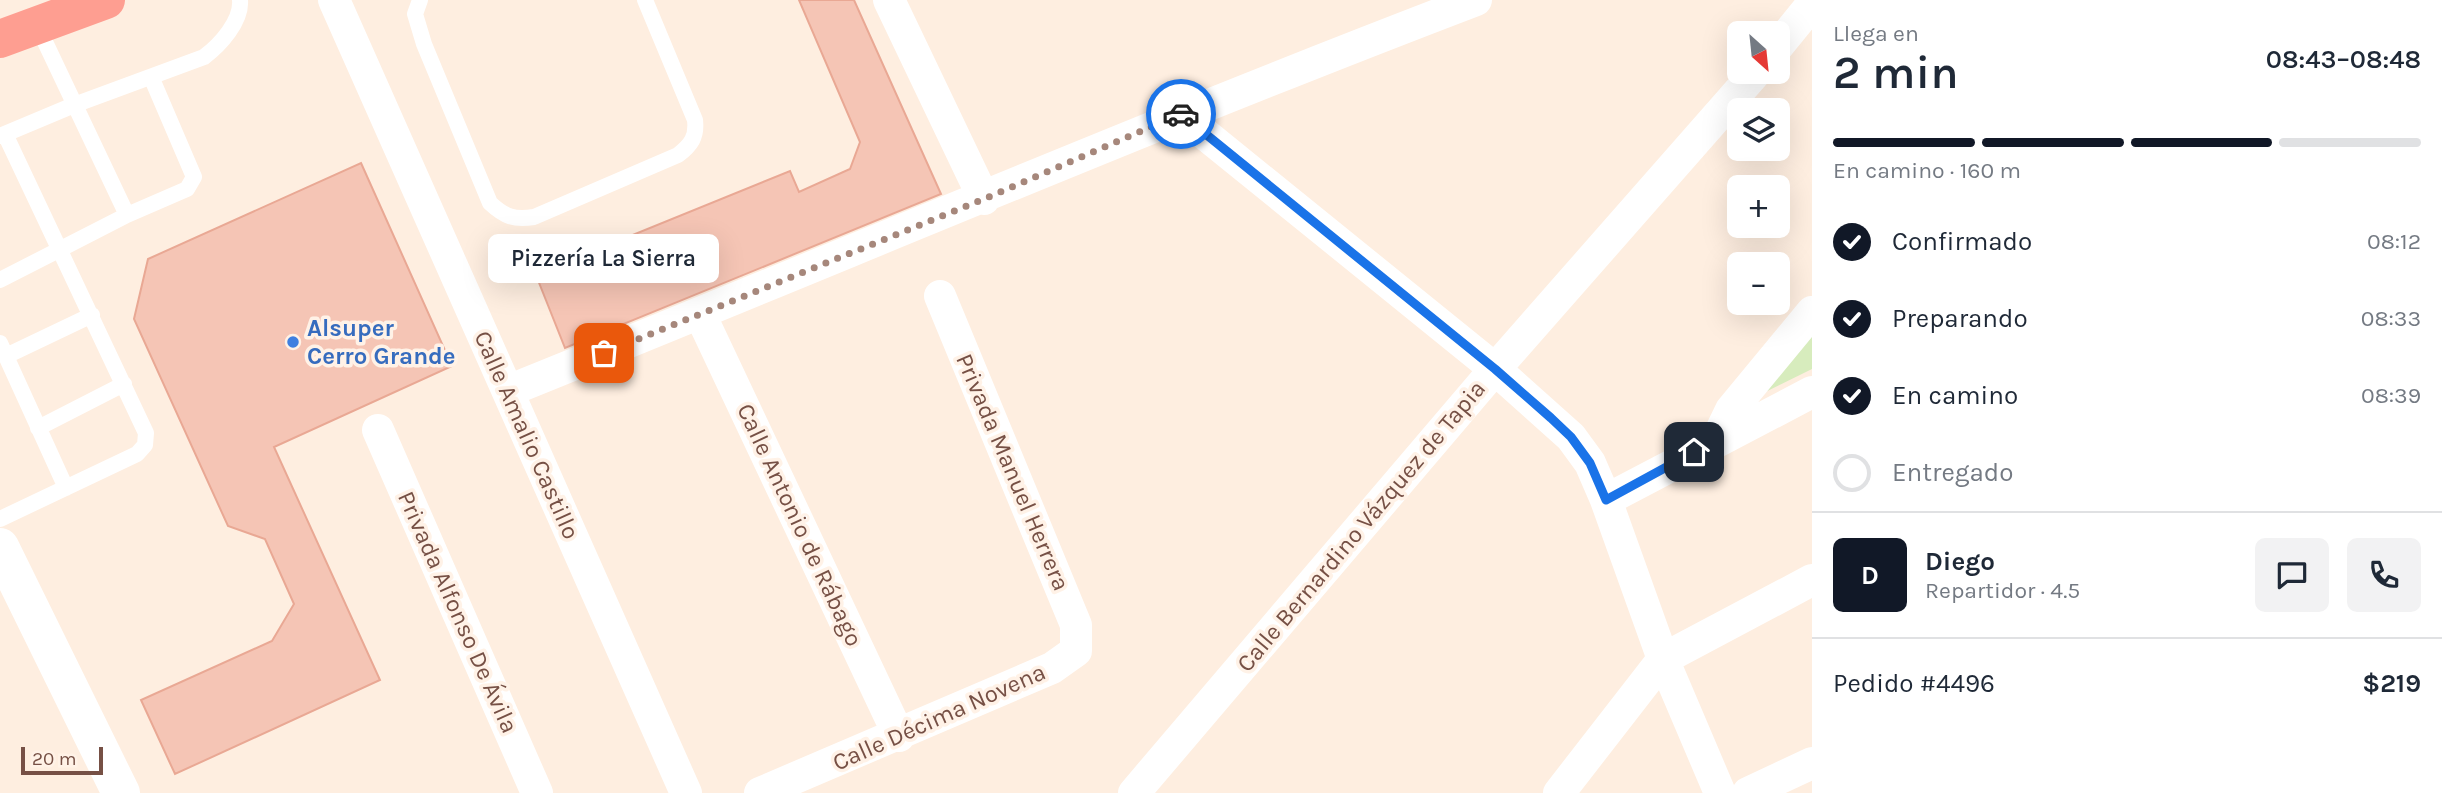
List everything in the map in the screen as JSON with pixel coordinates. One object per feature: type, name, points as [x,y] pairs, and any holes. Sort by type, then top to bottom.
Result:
[{"type":"highway","points":[[0,38],[106,0]]},
{"type":"main road","points":[[0,547],[121,793]]},
{"type":"street","name":"Calle Amalio Castillo","points":[[334,0],[686,793]]},
{"type":"street","points":[[889,0],[984,199]]},
{"type":"street","points":[[508,391],[984,199],[1406,12],[1476,0]]},
{"type":"street","points":[[1790,31],[1809,7]]},
{"type":"street","name":"Calle Bernardino Vázquez de Tapia","points":[[1134,793],[1495,369],[1745,84]]},
{"type":"street","points":[[1180,114],[1495,369],[1571,437],[1590,463],[1606,500],[1663,659],[1720,793]]},
{"type":"street","name":"Privada Manuel Herrera","points":[[940,296],[1076,625],[1076,651]]},
{"type":"street","points":[[1716,441],[1731,410],[1812,312]]},
{"type":"street","name":"Calle Antonio de Rábago","points":[[701,314],[898,736]]},
{"type":"street","points":[[1606,500],[1812,392]]},
{"type":"street","name":"Privada Alfonso De Ávila","points":[[378,430],[537,793]]},
{"type":"street","points":[[1559,793],[1663,659],[1812,580]]},
{"type":"street","name":"Calle Décima Novena","points":[[760,793],[1052,668],[1076,651]]},
{"type":"street","points":[[1748,793],[1812,763]]},
{"type":"lane","points":[[0,519],[137,454],[145,445],[146,433],[61,248],[3,135],[74,105],[187,66],[220,45],[240,8],[240,0]]},
{"type":"lane","points":[[420,0],[415,14],[424,44],[490,203],[504,216],[518,220],[534,216],[678,155],[691,145],[696,131],[695,120],[645,0]]},
{"type":"lane","points":[[37,25],[127,215]]},
{"type":"lane","points":[[0,279],[127,215],[187,189],[194,177],[152,79]]},
{"type":"lane","points":[[66,488],[3,350],[92,315]]},
{"type":"lane","points":[[38,428],[124,384]]},
{"type":"green space","points":[[1812,319],[1812,369],[1737,406]]},
{"type":"building","points":[[799,0],[854,0],[941,194],[565,348],[534,270],[616,237],[618,241],[790,171],[799,192],[850,169],[860,142]]},
{"type":"building","name":"Alsuper Cerro Grande","points":[[361,163],[452,366],[274,447],[380,680],[175,774],[141,700],[272,641],[294,604],[265,539],[228,526],[134,319],[148,259]]},
{"type":"way so far","points":[[604,353],[984,199],[1181,114]]},
{"type":"place","name":"Alsuper Cerro Grande","points":[[293,342]]},
{"type":"place","name":"Pizzería La Sierra","points":[[604,353]]},
{"type":"route","points":[[1181,114],[1495,369],[1551,418],[1571,437],[1590,463],[1606,500],[1694,452]]}]
